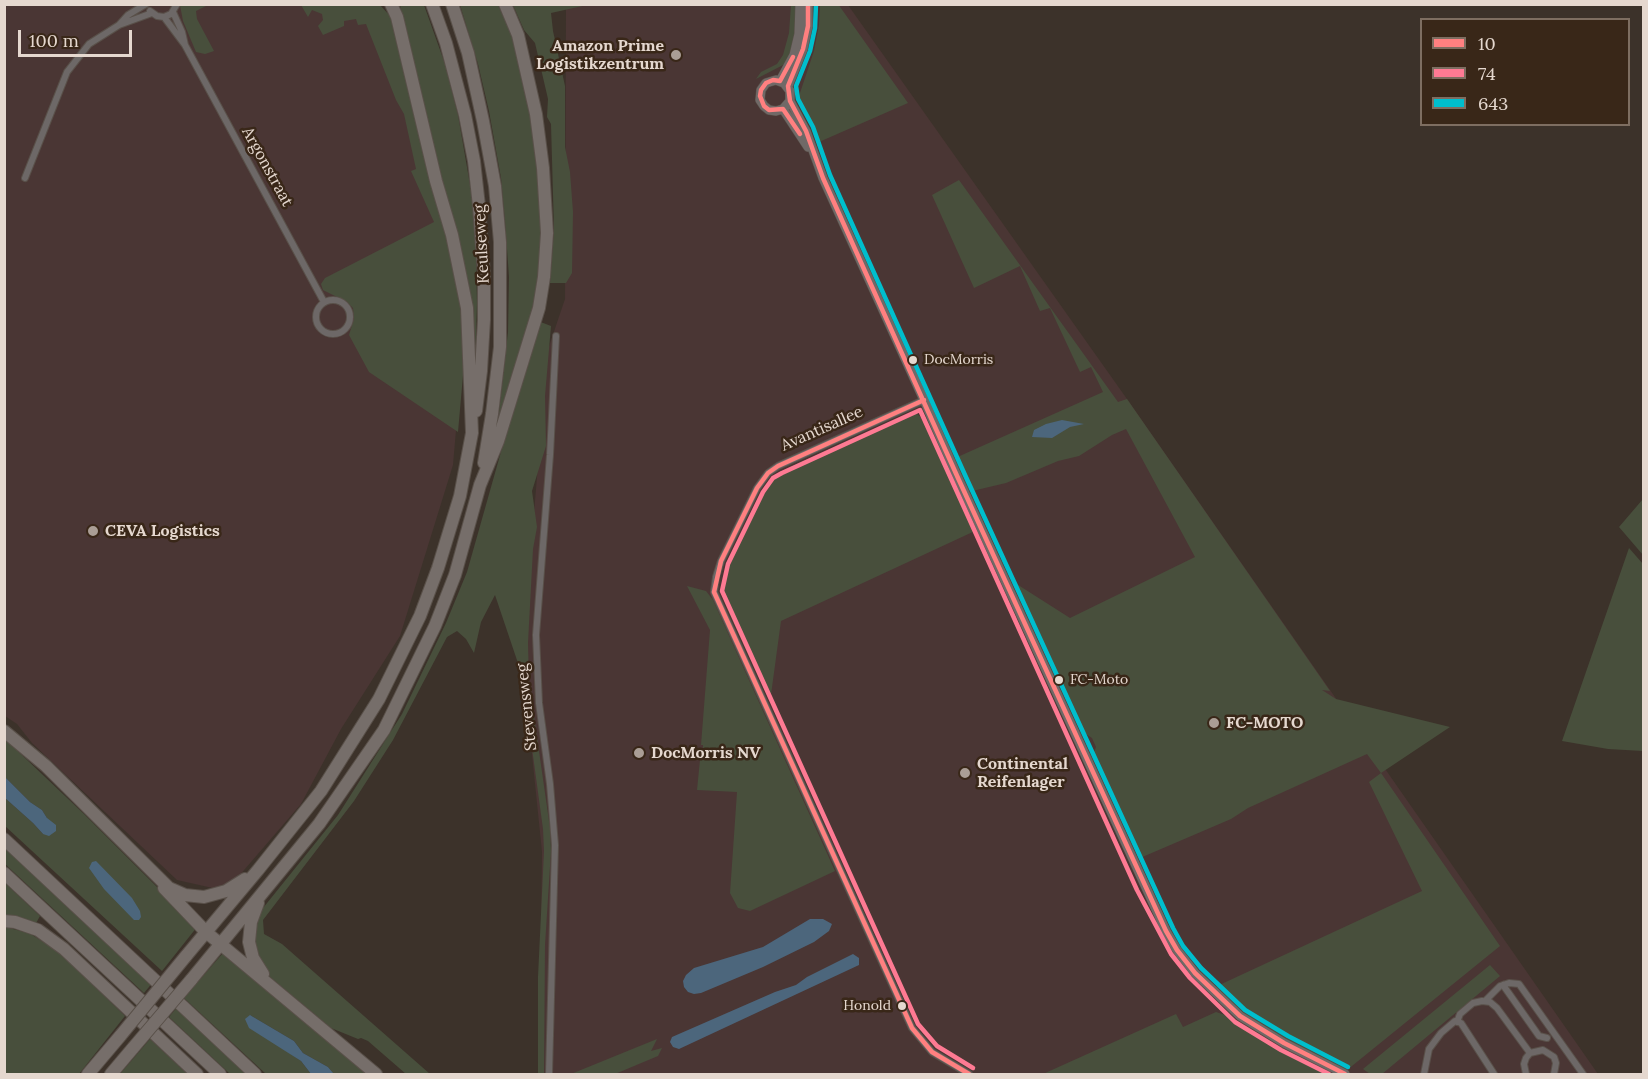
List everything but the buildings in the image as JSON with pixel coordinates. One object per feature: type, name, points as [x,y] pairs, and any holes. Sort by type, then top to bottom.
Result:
[{"type":"highway","points":[[88,1074],[321,791],[379,699],[420,616],[460,496],[472,433],[469,334],[462,281],[392,4]]},
{"type":"highway","name":"Keulseweg","points":[[452,4],[468,53],[483,121],[495,186],[500,242],[501,319],[498,376],[480,484]]},
{"type":"highway","points":[[111,1074],[333,806],[396,707],[435,626],[455,575],[480,484],[498,441],[538,308],[546,257],[543,168],[536,114],[518,35],[506,4]]},
{"type":"highway","name":"Keulseweg","points":[[433,5],[465,115],[474,161],[480,213],[484,320],[479,391],[472,433]]},
{"type":"highway","points":[[4,730],[46,766],[169,888],[185,894],[204,897],[226,891],[258,870]]},
{"type":"highway","points":[[4,839],[255,1074]]},
{"type":"highway","points":[[151,870],[166,891],[206,932],[376,1074]]},
{"type":"highway","points":[[4,873],[220,1074]]},
{"type":"highway","points":[[262,894],[251,922],[249,942],[267,984]]},
{"type":"highway","points":[[4,921],[15,922],[38,930],[64,949],[197,1074]]},
{"type":"street","points":[[119,25],[128,15],[146,4],[152,13],[164,17],[173,12],[177,4]]},
{"type":"street","points":[[784,83],[799,34],[800,4]]},
{"type":"street","points":[[784,83],[793,78],[804,49],[808,27],[808,4]]},
{"type":"street","name":"Argonstraat","points":[[173,12],[185,45]]},
{"type":"street","points":[[25,178],[67,72],[76,59],[89,44],[119,25],[152,13]]},
{"type":"street","name":"Argonstraat","points":[[164,17],[185,45],[324,302]]},
{"type":"street","points":[[790,101],[783,109],[773,111],[766,108],[760,96],[761,90],[766,83],[773,80],[784,83],[790,91],[790,101],[806,130],[814,157],[958,478],[1144,887],[1177,950],[1195,973],[1240,1016],[1284,1043],[1345,1074]]},
{"type":"street","points":[[783,109],[814,157]]},
{"type":"street","points":[[332,300],[340,302],[348,311],[348,323],[340,332],[328,333],[322,330],[317,323],[317,311],[324,302],[332,300]]},
{"type":"street","name":"Stevensweg","points":[[549,1074],[554,835],[540,711],[536,643],[539,576],[553,417],[556,336]]},
{"type":"street","name":"Avantisallee","points":[[924,400],[778,466],[768,473],[721,561],[714,592],[912,1028],[932,1052],[969,1074]]},
{"type":"street","points":[[1457,1022],[1461,1014],[1473,1003],[1485,1000],[1503,985],[1519,984],[1583,1074]]},
{"type":"street","points":[[1503,985],[1539,1036],[1547,1038]]},
{"type":"street","points":[[1485,1000],[1497,1008],[1530,1053]]},
{"type":"street","points":[[1424,1074],[1429,1049],[1452,1022],[1461,1023],[1494,1074]]},
{"type":"street","points":[[1545,1051],[1547,1038],[1554,1033]]},
{"type":"street","points":[[1526,1074],[1524,1064],[1530,1053],[1536,1051],[1545,1051],[1554,1057],[1556,1063],[1554,1074]]},
{"type":"shaded area","points":[[347,4],[383,18],[457,259],[464,338],[453,465],[400,636],[341,729],[301,804],[226,891],[177,880],[32,743],[17,724],[5,716],[4,5]]},
{"type":"shaded area","points":[[566,5],[848,5],[1127,399],[1598,1074],[539,1074],[542,852],[526,696],[530,560],[543,364],[565,299]]},
{"type":"green space","points":[[838,4],[908,103],[819,142],[798,99],[814,51],[820,5]]},
{"type":"green space","points":[[180,5],[208,5],[196,11],[197,19],[214,51],[205,54],[196,52],[183,21]]},
{"type":"green space","points":[[301,5],[380,5],[391,17],[445,223],[462,307],[465,353],[458,432],[369,372],[349,335],[354,319],[353,308],[347,302],[323,290],[321,284],[325,278],[434,222],[411,171],[416,169],[404,114],[396,100],[366,24],[358,25],[356,19],[344,21],[344,26],[323,35],[318,26],[323,20],[322,14],[312,10],[308,17]]},
{"type":"green space","points":[[400,5],[424,5],[445,64],[458,115],[473,202],[477,304],[475,365],[462,263]]},
{"type":"green space","points":[[460,5],[498,5],[513,38],[535,122],[543,255],[533,314],[497,430],[508,332],[509,277],[505,221],[501,178],[489,111]]},
{"type":"green space","points":[[513,5],[587,5],[551,13],[565,86],[565,147],[570,172],[573,212],[572,273],[566,283],[550,283],[554,230],[551,124],[547,117],[548,99],[535,43],[524,30]]},
{"type":"green space","points":[[791,5],[798,5],[794,44],[785,64],[756,79],[761,72],[777,64],[783,55],[789,33]]},
{"type":"green space","points":[[959,180],[1118,402],[1127,399],[1330,691],[1322,690],[1336,699],[1450,727],[1381,773],[1367,754],[1248,808],[1231,819],[1140,858],[1093,755],[1096,747],[1092,738],[1083,732],[1015,583],[1070,618],[1195,557],[1126,429],[1079,456],[1058,461],[1006,483],[968,492],[953,459],[1103,392],[1091,367],[1080,372],[1050,308],[1040,311],[1020,266],[974,288],[932,195]]},
{"type":"green space","points":[[538,321],[551,326],[545,396],[546,446],[532,491],[537,527],[533,549],[528,643],[529,681],[550,828],[551,851],[545,945],[544,1074],[538,1074],[538,977],[543,829],[522,675],[495,595],[481,622],[474,653],[466,639],[457,631],[447,637],[393,740],[354,801],[263,920],[264,934],[282,944],[430,1074],[406,1074],[368,1041],[331,1028],[269,976],[262,968],[254,941],[259,913],[338,815],[402,714],[446,623],[467,572]]},
{"type":"green space","points":[[914,412],[929,423],[977,530],[781,621],[770,702],[727,609],[721,590],[738,542],[769,480],[790,467]]},
{"type":"green space","points":[[1643,499],[1643,555],[1619,527]]},
{"type":"green space","points":[[1629,548],[1643,564],[1643,751],[1608,749],[1562,741]]},
{"type":"green space","points":[[687,586],[706,591],[713,600],[835,871],[750,911],[738,908],[730,893],[737,792],[697,790],[700,760],[708,760],[708,749],[701,745],[710,630]]},
{"type":"green space","points":[[4,738],[197,927],[162,971],[5,826],[5,798],[43,834],[47,818],[42,810],[30,802],[5,777]]},
{"type":"green space","points":[[1381,773],[1500,946],[1347,1070],[1278,1035],[1237,1009],[1215,987],[1422,891],[1369,782]]},
{"type":"green space","points":[[4,846],[153,982],[144,993],[5,864]]},
{"type":"green space","points":[[4,882],[40,916],[35,925],[5,918]]},
{"type":"green space","points":[[5,927],[29,933],[59,952],[125,1016],[79,1074],[5,1074]]},
{"type":"green space","points":[[223,953],[369,1074],[334,1074],[328,1067],[303,1053],[294,1041],[250,1015],[285,1050],[301,1061],[311,1074],[266,1074],[184,998]]},
{"type":"green space","points":[[1490,965],[1500,976],[1382,1074],[1370,1074],[1363,1069]]},
{"type":"green space","points":[[178,1006],[251,1074],[230,1074],[169,1017]]},
{"type":"green space","points":[[1216,1012],[1231,1017],[1273,1044],[1334,1074],[1043,1074],[1176,1014],[1183,1027]]},
{"type":"green space","points":[[150,1039],[184,1071],[188,1074],[120,1074]]},
{"type":"green space","points":[[657,1039],[651,1051],[662,1048],[658,1056],[615,1074],[571,1074]]},
{"type":"water","points":[[1062,420],[1084,424],[1070,427],[1052,438],[1032,437],[1034,430]]},
{"type":"water","points":[[5,777],[30,802],[42,810],[47,818],[56,825],[56,831],[49,836],[43,834],[5,798]]},
{"type":"water","points":[[96,861],[132,898],[140,911],[139,920],[134,920],[104,889],[89,868],[92,862]]},
{"type":"water","points":[[810,919],[823,919],[832,924],[829,931],[814,942],[763,967],[701,993],[688,992],[684,987],[683,981],[686,975],[694,968],[763,947]]},
{"type":"water","points":[[853,954],[859,958],[859,965],[679,1049],[673,1047],[670,1042],[672,1037],[796,985]]},
{"type":"water","points":[[250,1015],[294,1041],[303,1053],[328,1067],[334,1074],[311,1074],[301,1061],[249,1028],[245,1019]]},
{"type":"transit line","name":"10","points":[[808,4],[808,26],[803,49],[788,86],[790,101],[806,131],[823,178],[958,478],[1166,931],[1195,973],[1240,1016],[1284,1043],[1345,1074]]},
{"type":"transit line","name":"643","points":[[816,4],[815,28],[810,51],[796,86],[798,99],[813,127],[830,175],[965,475],[1173,928],[1183,946],[1201,968],[1245,1010],[1288,1036],[1348,1067]]},
{"type":"transit line","name":"10","points":[[793,57],[780,81],[773,80],[766,83],[760,96],[764,106],[769,110],[783,109],[800,134]]},
{"type":"transit line","name":"10","points":[[924,400],[778,466],[768,473],[757,488],[721,561],[714,592],[912,1028],[932,1052],[969,1074]]},
{"type":"transit line","name":"74","points":[[973,1068],[937,1046],[918,1024],[722,591],[728,564],[763,492],[773,478],[920,410],[1137,890],[1171,954],[1190,978],[1235,1022],[1281,1050],[1329,1074]]},
{"type":"place","name":"Amazon Prime Logistikzentrum","points":[[676,55]]},
{"type":"place","name":"DocMorris","points":[[913,360]]},
{"type":"place","name":"CEVA Logistics","points":[[93,531]]},
{"type":"place","name":"FC-Moto","points":[[1059,680]]},
{"type":"place","name":"FC-MOTO","points":[[1214,723]]},
{"type":"place","name":"DocMorris NV","points":[[639,753]]},
{"type":"place","name":"Continental Reifenlager","points":[[965,773]]},
{"type":"place","name":"Honold","points":[[902,1006]]}]
